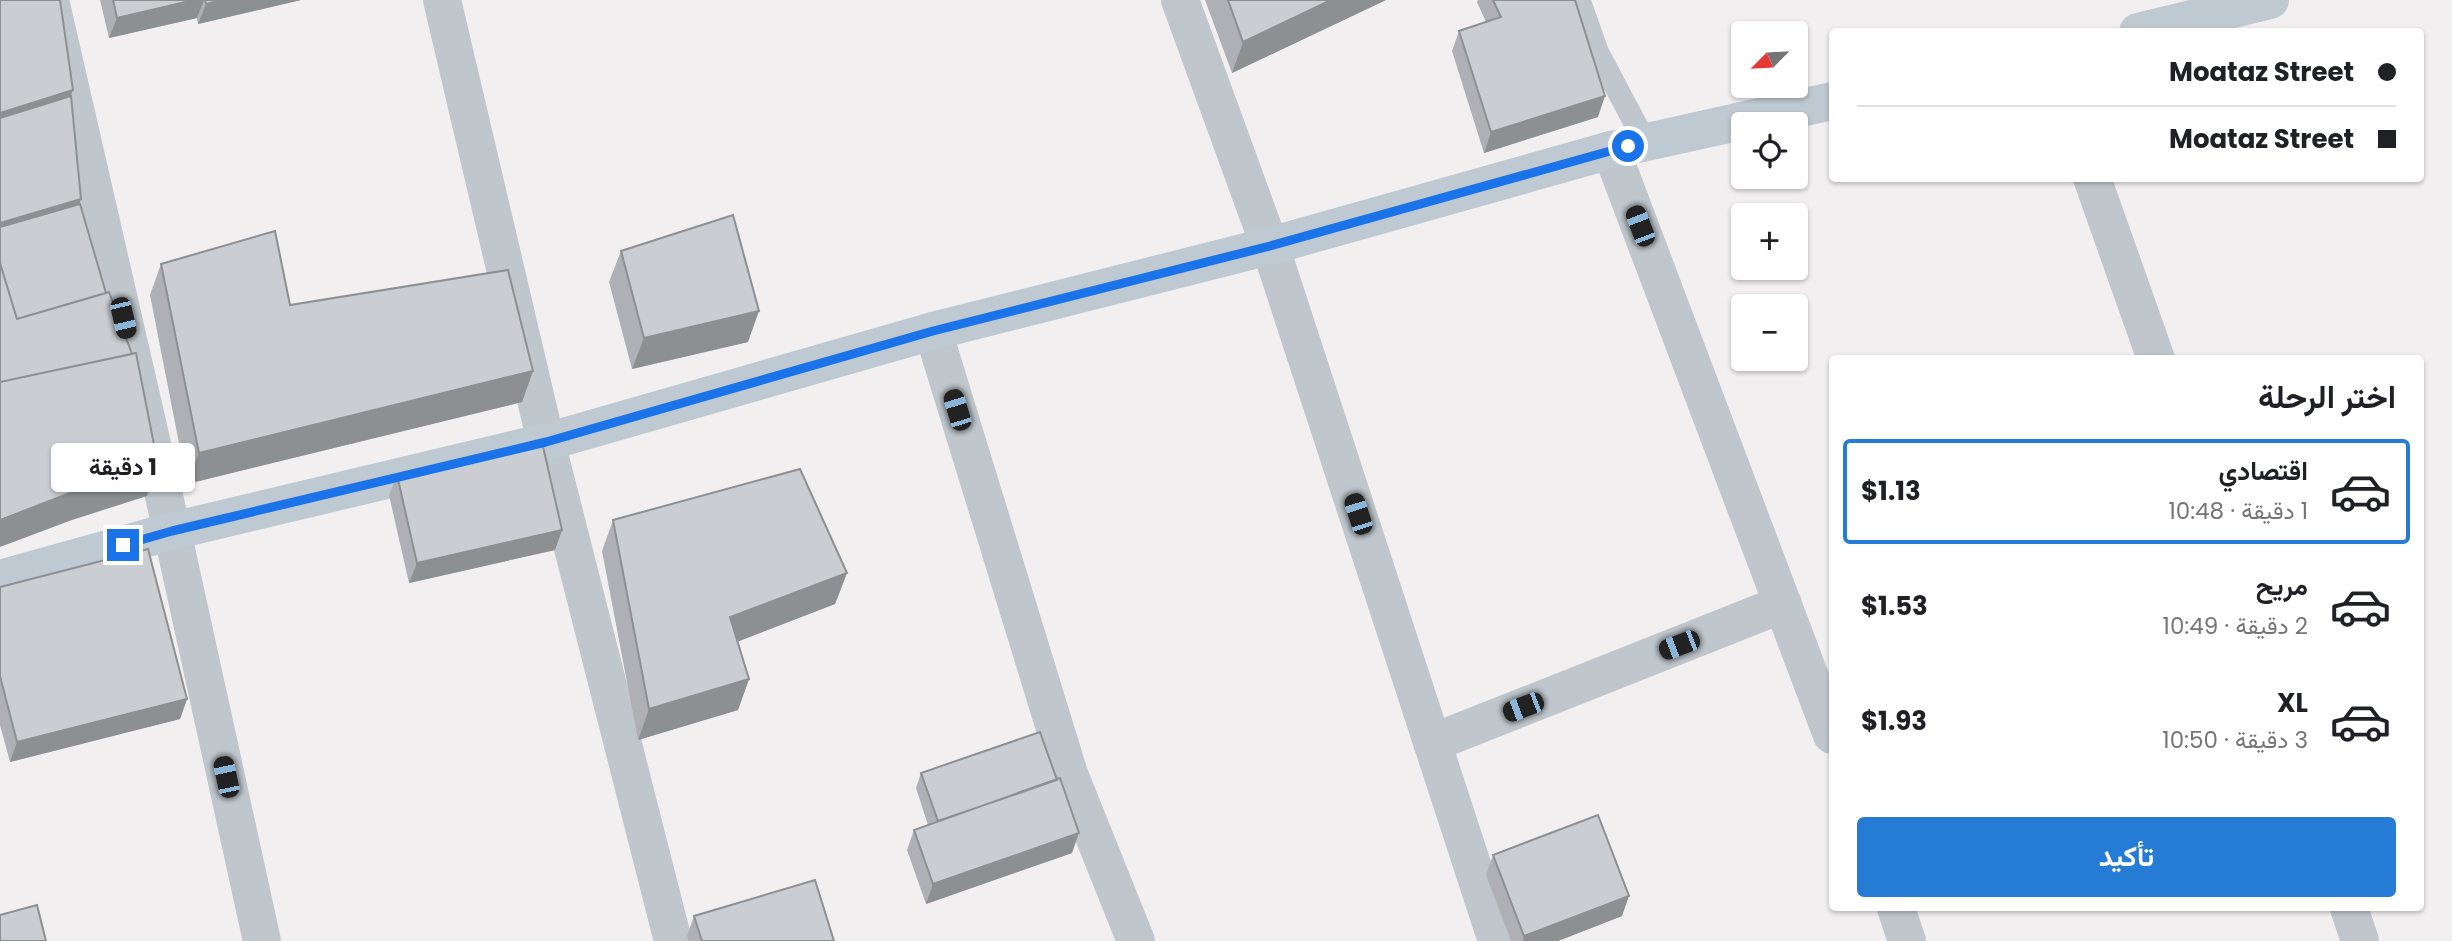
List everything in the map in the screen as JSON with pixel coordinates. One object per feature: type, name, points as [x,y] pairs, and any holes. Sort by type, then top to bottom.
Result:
[{"type":"street","points":[[50,0],[172,531],[262,941]]},
{"type":"street","points":[[442,0],[546,442],[673,941]]},
{"type":"street","points":[[1180,0],[1270,246],[1497,941]]},
{"type":"street","points":[[2154,28],[2270,0]]},
{"type":"street","points":[[0,579],[172,531],[546,442],[933,331],[1270,246],[1628,146],[1829,102]]},
{"type":"street","points":[[1628,146],[1783,604],[1829,727]]},
{"type":"street","points":[[2093,182],[2155,355]]},
{"type":"street","points":[[933,331],[1069,774],[1136,941]]},
{"type":"street","points":[[1432,743],[1783,604]]},
{"type":"street","points":[[1897,911],[1907,941]]},
{"type":"street","points":[[2349,911],[2360,941]]},
{"type":"lane","points":[[1579,0],[1628,146]]},
{"type":"building","points":[[0,0],[60,0],[73,90],[0,113]]},
{"type":"building","points":[[113,0],[194,0],[117,18]]},
{"type":"building","points":[[205,0],[222,0],[206,4]]},
{"type":"building","points":[[1228,0],[1331,0],[1243,42]]},
{"type":"building","points":[[1493,0],[1575,0],[1605,96],[1491,132],[1459,31],[1501,17]]},
{"type":"building","points":[[71,96],[81,199],[0,223],[0,118]]},
{"type":"building","points":[[80,204],[106,293],[17,319],[0,263],[0,227]]},
{"type":"building","points":[[733,215],[759,311],[644,338],[621,251]]},
{"type":"building","points":[[275,231],[290,305],[508,270],[533,371],[199,453],[161,264]]},
{"type":"building","points":[[0,263],[17,319],[109,292],[132,354],[0,382]]},
{"type":"building","points":[[136,353],[158,465],[83,488],[0,520],[0,382]]},
{"type":"building","points":[[542,442],[562,530],[417,563],[397,475]]},
{"type":"building","points":[[800,469],[847,573],[730,617],[749,679],[649,709],[613,520]]},
{"type":"building","points":[[148,549],[187,699],[17,742],[0,676],[0,587]]},
{"type":"building","points":[[1040,732],[1057,780],[938,821],[921,773]]},
{"type":"building","points":[[1060,778],[1079,833],[933,884],[914,830]]},
{"type":"building","points":[[1598,815],[1629,896],[1524,936],[1493,855]]},
{"type":"building","points":[[815,880],[834,941],[702,941],[694,916]]},
{"type":"building","points":[[37,905],[46,941],[0,941],[0,915]]},
{"type":"route","points":[[123,545],[546,442],[933,331],[1270,246],[1628,146]]}]
